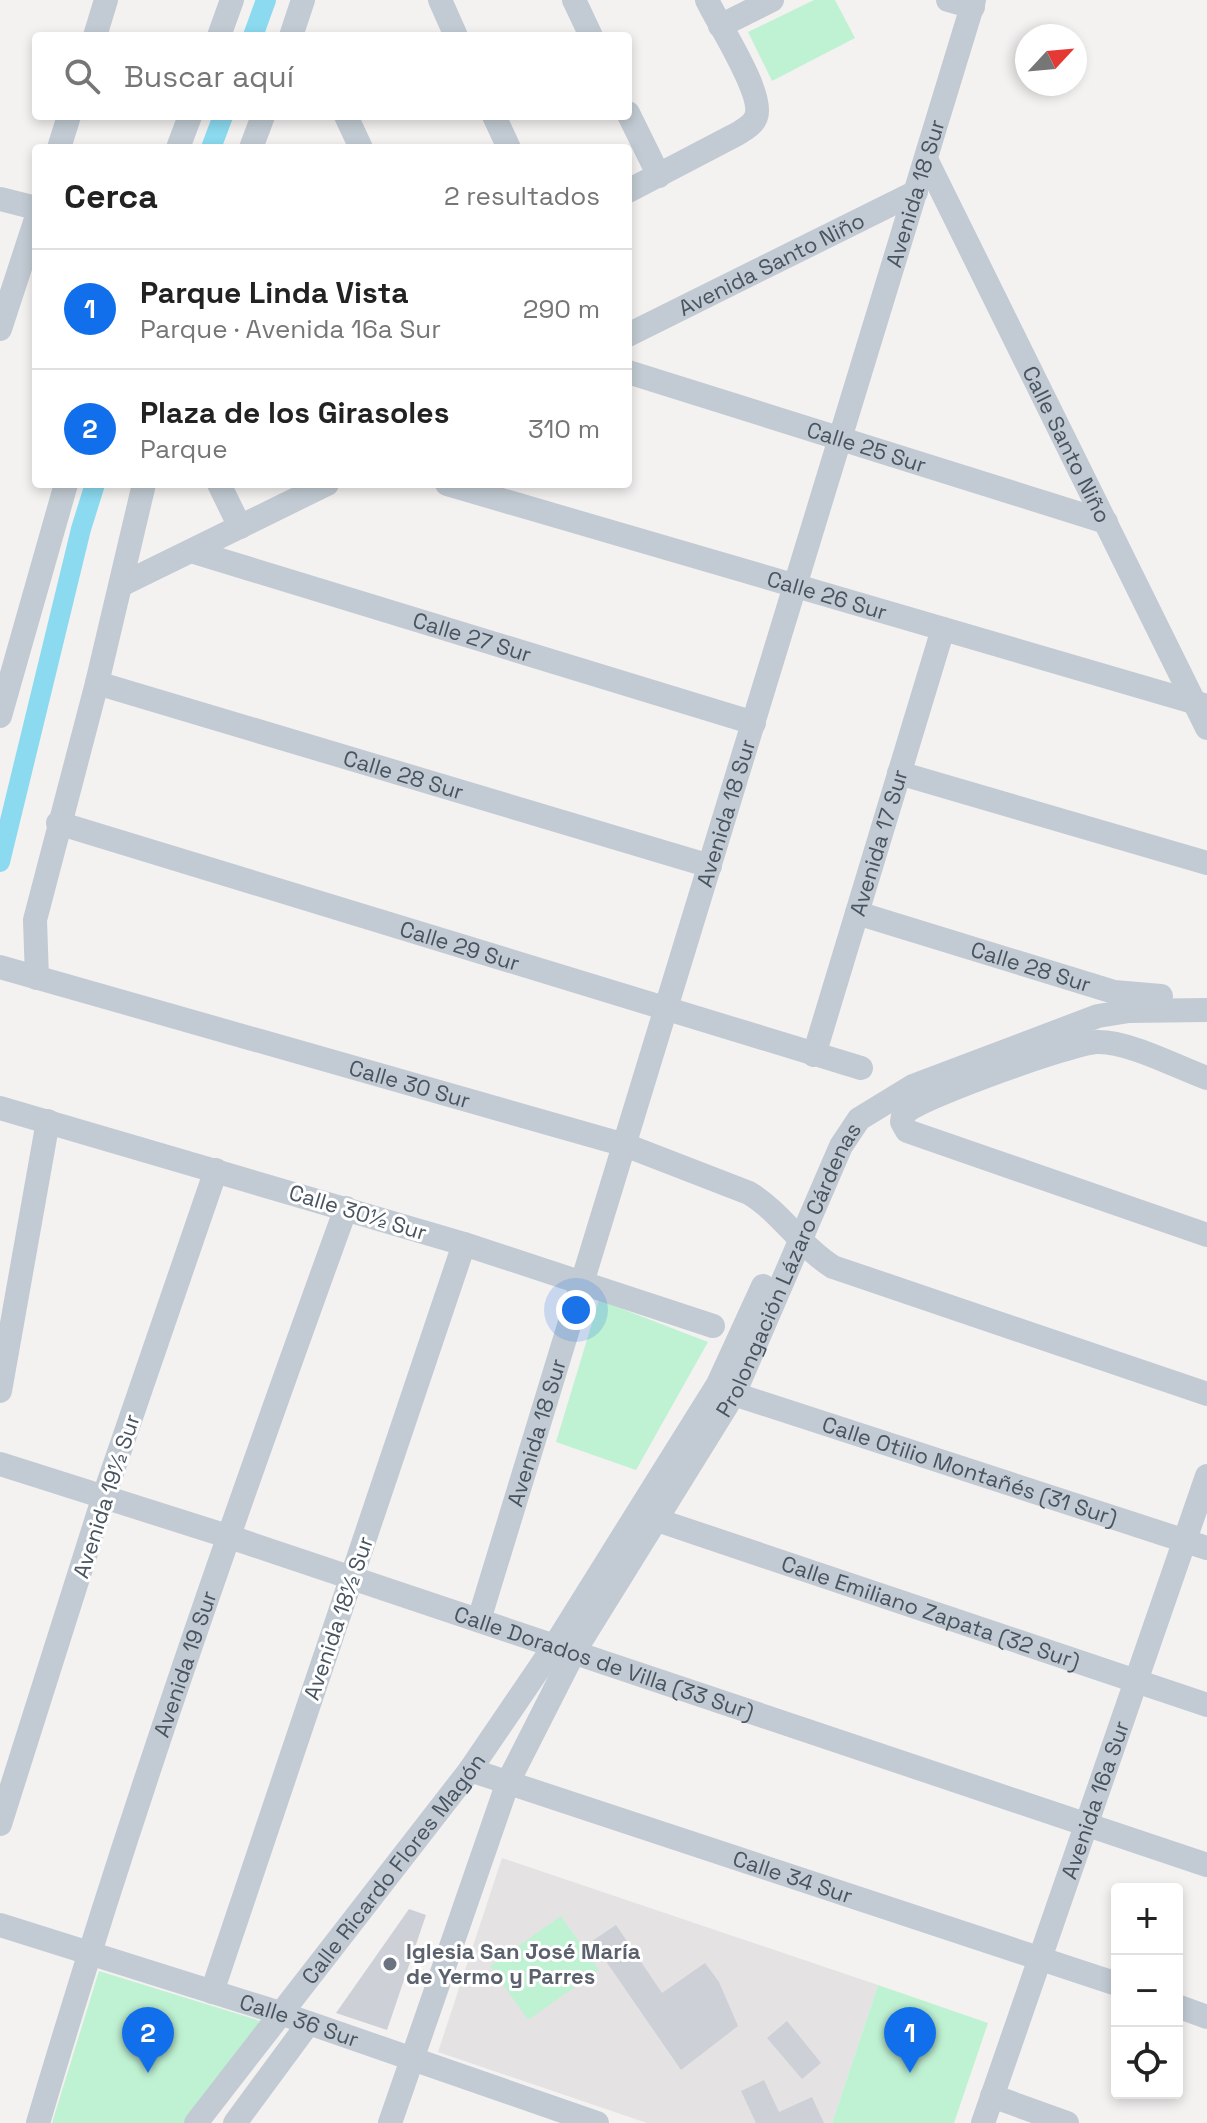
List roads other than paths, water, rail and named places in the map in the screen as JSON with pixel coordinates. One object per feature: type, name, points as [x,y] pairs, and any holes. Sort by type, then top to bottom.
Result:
[{"type":"street","points":[[96,32],[106,0]]},
{"type":"street","points":[[220,32],[232,0]]},
{"type":"street","points":[[440,0],[454,32]]},
{"type":"street","points":[[574,0],[589,32]]},
{"type":"street","points":[[632,189],[754,122],[758,106],[749,82],[707,0]]},
{"type":"street","points":[[720,26],[772,0]]},
{"type":"street","points":[[948,0],[973,3]]},
{"type":"street","name":"Avenida 18 Sur","points":[[479,1620],[973,3]]},
{"type":"street","points":[[60,144],[68,120]]},
{"type":"street","points":[[180,144],[188,120]]},
{"type":"street","points":[[252,144],[262,120]]},
{"type":"street","points":[[348,120],[359,144]]},
{"type":"street","points":[[496,120],[507,144]]},
{"type":"street","points":[[631,120],[659,176]]},
{"type":"street","name":"Calle Santo Niño","points":[[926,159],[1106,522],[1201,704],[1207,728]]},
{"type":"street","name":"Avenida Santo Niño","points":[[632,333],[916,192]]},
{"type":"street","points":[[0,199],[32,207]]},
{"type":"street","points":[[0,329],[32,231]]},
{"type":"street","name":"Calle 25 Sur","points":[[632,373],[1106,522]]},
{"type":"street","points":[[0,716],[6,660],[65,488]]},
{"type":"street","points":[[37,978],[35,920],[97,683],[143,488]]},
{"type":"street","points":[[221,488],[240,527]]},
{"type":"street","points":[[121,585],[319,488]]},
{"type":"street","name":"Calle 26 Sur","points":[[461,488],[1201,704]]},
{"type":"street","name":"Calle 27 Sur","points":[[191,551],[754,723]]},
{"type":"street","name":"Avenida 17 Sur","points":[[814,1055],[943,629]]},
{"type":"street","name":"Calle 28 Sur","points":[[97,683],[710,866]]},
{"type":"street","points":[[899,773],[1207,863]]},
{"type":"street","name":"Calle 29 Sur","points":[[58,823],[861,1068]]},
{"type":"street","name":"Calle 28 Sur","points":[[857,913],[1114,992],[1145,996],[1207,995]]},
{"type":"street","name":"Calle 30 Sur","points":[[2,967],[625,1145],[749,1193],[795,1231],[819,1258],[833,1267],[1207,1394]]},
{"type":"street","name":"Prolongación Lázaro Cárdenas","points":[[564,1649],[718,1384],[795,1231],[859,1119],[913,1086],[1098,1016],[1129,1011],[1207,1010]]},
{"type":"street","points":[[1207,1078],[1117,1045],[1081,1045],[942,1095],[903,1116],[907,1131],[1207,1235]]},
{"type":"street","name":"Calle 30½ Sur","points":[[0,1108],[464,1244],[713,1326]]},
{"type":"street","points":[[0,1391],[48,1121]]},
{"type":"street","name":"Avenida 19½ Sur","points":[[0,1824],[104,1496],[216,1170]]},
{"type":"street","name":"Avenida 19 Sur","points":[[38,2123],[88,1954],[227,1536],[346,1208]]},
{"type":"street","name":"Prolongación Lázaro Cárdenas","points":[[564,1649],[654,1519],[734,1394],[795,1231]]},
{"type":"street","name":"Avenida 18½ Sur","points":[[212,1992],[464,1244]]},
{"type":"street","name":"Calle Otilio Montañés (31 Sur)","points":[[734,1394],[1196,1545]]},
{"type":"street","name":"Calle Dorados de Villa (33 Sur)","points":[[0,1464],[227,1536],[1207,1865]]},
{"type":"street","name":"Avenida 16a Sur","points":[[983,2123],[1136,1682],[1196,1545],[1207,1476]]},
{"type":"street","name":"Calle Emiliano Zapata (32 Sur)","points":[[654,1519],[1207,1705]]},
{"type":"street","name":"Calle Ricardo Flores Magón","points":[[196,2123],[564,1649]]},
{"type":"street","name":"Calle Ricardo Flores Magón","points":[[390,2123],[508,1782],[564,1649]]},
{"type":"street","name":"Calle 34 Sur","points":[[470,1770],[1041,1956],[1111,1982]]},
{"type":"street","name":"Calle 36 Sur","points":[[0,1925],[280,2013],[597,2123]]},
{"type":"street","points":[[1183,2008],[1207,2017]]},
{"type":"street","points":[[235,2123],[308,2024]]},
{"type":"street","points":[[992,2096],[1067,2123]]},
{"type":"waterway","points":[[254,32],[266,0]]},
{"type":"waterway","points":[[212,144],[222,120]]},
{"type":"waterway","points":[[0,862],[81,529],[94,488]]},
{"type":"place","name":"Iglesia San José María de Yermo y Parres","points":[[390,1964]]},
{"type":"place","name":"Plaza de los Girasoles","points":[[148,2073]]},
{"type":"place","name":"Parque Linda Vista","points":[[910,2073]]}]
